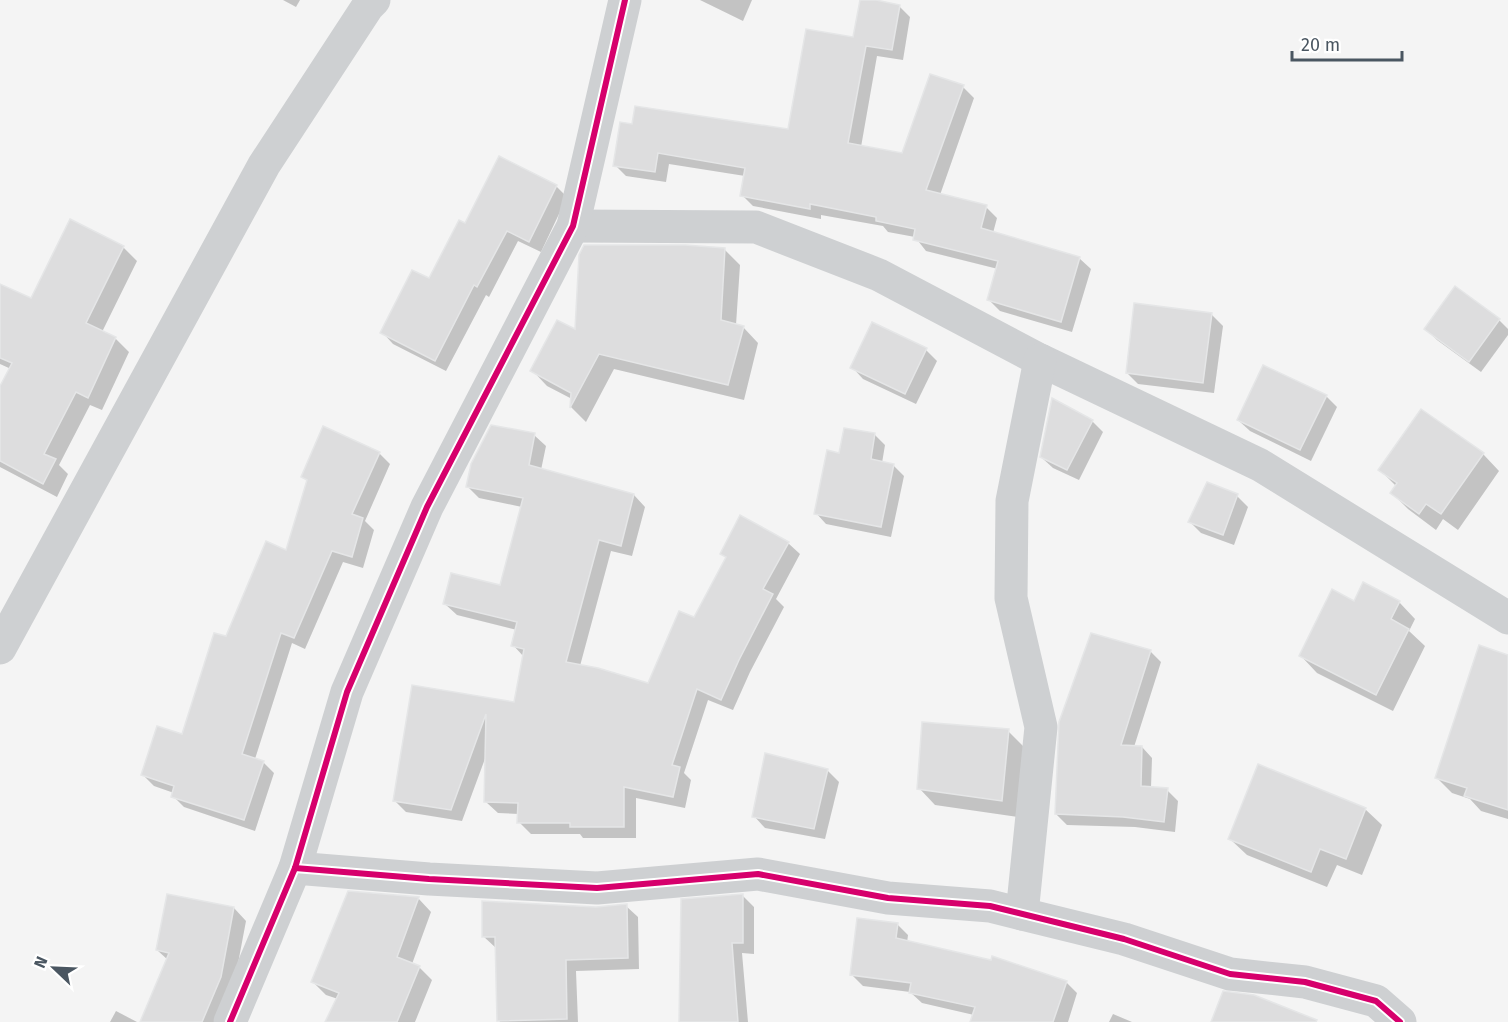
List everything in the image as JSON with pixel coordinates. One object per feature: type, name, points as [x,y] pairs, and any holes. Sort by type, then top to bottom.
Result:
[{"type":"street","points":[[0,648],[264,165],[374,0]]},
{"type":"street","points":[[230,1022],[296,868],[347,692],[427,507],[573,226],[625,0]]},
{"type":"street","points":[[573,226],[756,227],[879,275],[1040,360],[1260,465],[1508,618]]},
{"type":"street","points":[[1022,914],[1041,727],[1011,598],[1012,501],[1040,360]]},
{"type":"street","points":[[296,868],[429,879],[597,888],[758,874],[888,898],[990,906],[1124,939],[1230,974],[1305,982],[1376,1001],[1400,1022]]},
{"type":"building","points":[[860,0],[876,0],[900,5],[892,50],[866,46],[848,143],[902,153],[930,74],[964,85],[926,190],[987,205],[981,228],[1080,257],[1061,322],[987,300],[998,261],[913,240],[915,229],[876,221],[876,217],[810,204],[810,209],[740,196],[745,168],[658,153],[655,172],[613,166],[620,122],[632,124],[635,106],[788,129],[806,29],[853,37]]},
{"type":"building","points":[[499,156],[557,185],[529,242],[507,231],[477,287],[474,285],[435,361],[380,333],[412,270],[429,278],[459,220],[465,223]]},
{"type":"building","points":[[70,219],[124,246],[86,323],[116,337],[88,398],[76,392],[44,454],[56,459],[43,484],[0,461],[0,386],[12,363],[0,358],[0,284],[31,298]]},
{"type":"building","points":[[584,245],[685,245],[725,248],[721,320],[744,326],[728,385],[599,354],[570,408],[571,393],[530,371],[557,320],[575,329],[579,255]]},
{"type":"building","points":[[1455,286],[1500,319],[1469,362],[1424,329]]},
{"type":"building","points":[[1134,303],[1212,313],[1203,383],[1126,373]]},
{"type":"building","points":[[872,322],[927,348],[905,394],[850,368]]},
{"type":"building","points":[[1263,365],[1327,395],[1300,450],[1237,420]]},
{"type":"building","points":[[1052,398],[1093,420],[1067,470],[1040,457]]},
{"type":"building","points":[[1421,409],[1484,453],[1441,514],[1426,504],[1419,514],[1390,493],[1397,483],[1378,470]]},
{"type":"building","points":[[491,425],[535,433],[529,465],[634,494],[621,546],[599,540],[566,662],[598,668],[648,683],[679,611],[694,617],[726,557],[720,554],[740,515],[789,542],[763,589],[773,594],[721,700],[697,689],[672,765],[680,767],[673,797],[624,787],[624,827],[570,827],[570,823],[517,823],[518,803],[484,802],[486,714],[451,810],[393,801],[412,685],[514,702],[524,649],[511,646],[517,622],[443,604],[451,573],[500,585],[523,498],[466,487],[471,464]]},
{"type":"building","points":[[323,426],[380,452],[352,514],[363,518],[352,557],[332,551],[294,638],[281,633],[242,754],[264,761],[244,820],[171,797],[174,786],[141,775],[157,726],[182,734],[214,633],[226,636],[266,541],[286,550],[307,480],[301,477]]},
{"type":"building","points":[[844,428],[875,433],[871,459],[894,464],[881,527],[814,514],[827,450],[839,453]]},
{"type":"building","points":[[1207,482],[1238,494],[1223,535],[1188,522]]},
{"type":"building","points":[[1363,582],[1400,601],[1391,619],[1409,629],[1376,695],[1299,656],[1332,589],[1354,601]]},
{"type":"building","points":[[1091,633],[1151,650],[1121,745],[1142,746],[1141,786],[1168,788],[1164,822],[1123,817],[1055,814],[1059,722]]},
{"type":"building","points":[[1479,645],[1508,655],[1508,810],[1464,796],[1467,788],[1435,778]]},
{"type":"building","points":[[922,722],[1009,729],[1002,801],[917,789]]},
{"type":"building","points":[[765,753],[828,769],[814,829],[752,817]]},
{"type":"building","points":[[1258,764],[1366,808],[1346,859],[1320,849],[1311,872],[1228,839]]},
{"type":"building","points":[[348,891],[419,897],[397,957],[420,966],[397,1022],[325,1022],[339,993],[311,982]]},
{"type":"building","points":[[167,894],[234,907],[221,977],[202,1022],[140,1022],[169,953],[156,950]]},
{"type":"building","points":[[743,894],[743,943],[732,943],[738,1022],[679,1022],[681,899]]},
{"type":"building","points":[[482,901],[596,907],[627,904],[628,958],[566,960],[567,1019],[497,1021],[495,937],[482,937]]},
{"type":"building","points":[[857,918],[898,923],[896,938],[991,960],[992,956],[1067,981],[1053,1022],[970,1022],[975,1007],[909,993],[911,983],[850,975]]},
{"type":"building","points":[[1223,991],[1254,995],[1317,1020],[1316,1022],[1211,1022]]},
{"type":"cycle path","points":[[230,1022],[295,868],[347,692],[427,507],[573,226],[625,0]]},
{"type":"cycle path","points":[[295,868],[429,879],[597,888],[758,874],[888,898],[990,906],[1124,939],[1230,974],[1305,982],[1376,1001],[1400,1022]]}]
